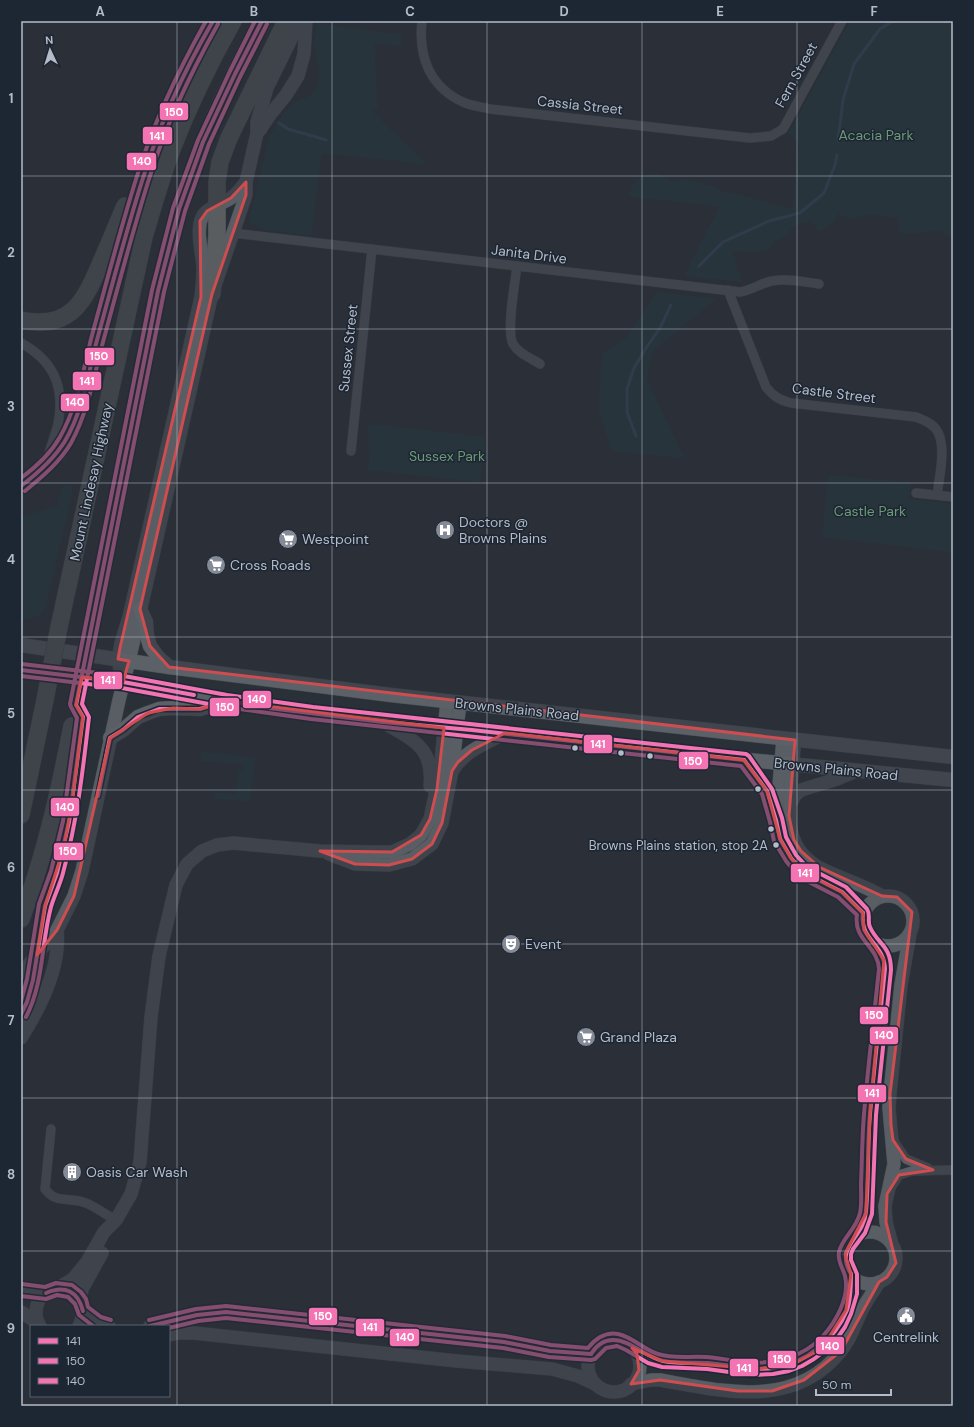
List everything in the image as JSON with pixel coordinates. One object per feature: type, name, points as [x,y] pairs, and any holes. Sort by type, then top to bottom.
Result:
[{"type":"highway","points":[[46,463],[58,453],[72,427],[150,154],[190,63],[213,21]]},
{"type":"highway","name":"Mount Lindesay Highway","points":[[21,815],[59,628],[144,237],[157,192],[174,144],[208,68],[232,21]]},
{"type":"highway","name":"Mount Lindesay Highway","points":[[21,919],[34,883],[53,819],[158,291],[179,210],[190,177],[212,122],[234,74],[262,21]]},
{"type":"highway","points":[[212,294],[218,205],[217,182],[220,162],[286,21]]},
{"type":"highway","points":[[21,320],[30,322],[50,322],[60,319],[81,302],[95,277],[138,173],[150,154]]},
{"type":"highway","points":[[21,1014],[27,1002],[27,977],[49,930],[45,906],[57,873],[64,847],[73,798],[83,717],[76,705]]},
{"type":"main road","points":[[21,486],[46,463]]},
{"type":"main road","points":[[140,609],[146,622],[147,636],[150,646],[158,657],[169,667]]},
{"type":"main road","name":"Browns Plains Road","points":[[21,645],[169,667],[453,702],[953,757]]},
{"type":"main road","name":"Browns Plains Road","points":[[21,670],[123,682],[261,707],[383,722],[744,760],[953,780]]},
{"type":"main road","points":[[110,738],[123,730],[138,717],[159,709],[200,709],[226,701]]},
{"type":"street","points":[[124,660],[140,609],[212,294],[246,195],[246,182],[257,133],[257,122],[267,88],[300,21]]},
{"type":"street","points":[[257,133],[268,116],[286,96],[295,83],[302,65],[304,54],[306,21]]},
{"type":"street","name":"Cassia Street","points":[[422,21],[421,32],[423,56],[432,76],[449,95],[466,103],[490,109],[750,138],[771,136],[783,129],[786,122]]},
{"type":"street","name":"Fern Street","points":[[786,122],[842,21]]},
{"type":"street","points":[[278,66],[293,62],[302,65]]},
{"type":"street","points":[[21,1038],[36,1012],[49,982],[58,942],[49,930],[74,896],[82,871],[123,682],[124,660],[201,297],[203,268],[200,221],[207,211],[231,198],[246,182]]},
{"type":"street","name":"Janita Drive","points":[[233,232],[740,292],[748,291],[771,281],[784,280],[819,284]]},
{"type":"street","name":"Sussex Street","points":[[351,450],[372,249]]},
{"type":"street","points":[[516,266],[510,331],[513,343],[520,352],[540,364]]},
{"type":"street","name":"Castle Street","points":[[728,290],[766,387],[772,395],[780,400],[791,403],[916,416],[928,422],[936,429],[942,442],[937,496]]},
{"type":"street","points":[[21,343],[36,352],[48,364],[53,372],[57,384],[60,407],[58,424],[46,463]]},
{"type":"street","points":[[916,493],[953,497]]},
{"type":"street","points":[[80,1325],[83,1318],[82,1290],[111,1237],[116,1220],[131,1194],[140,1162],[151,1017],[159,956],[176,885],[187,864],[202,851],[217,845],[233,843],[320,851],[392,852],[410,844],[421,835],[430,819],[450,728],[453,702]]},
{"type":"street","points":[[383,722],[417,744],[425,752],[431,767],[429,794],[433,802]]},
{"type":"street","points":[[320,851],[355,864],[389,865],[412,858],[432,844],[442,823],[452,771],[450,728]]},
{"type":"street","points":[[452,771],[463,756],[505,734]]},
{"type":"street","points":[[776,820],[789,740]]},
{"type":"street","points":[[744,760],[767,791],[780,838],[786,850],[797,865],[803,872],[842,892],[863,912]]},
{"type":"street","points":[[786,764],[790,827],[794,840],[801,851],[808,859],[819,867],[871,889],[882,896]]},
{"type":"street","points":[[789,806],[795,795],[801,790],[837,779],[856,771]]},
{"type":"street","points":[[880,1282],[864,1282],[856,1279],[851,1274],[845,1262],[845,1254],[847,1247],[856,1236],[862,1225],[866,1213],[870,1115],[885,969],[882,953],[864,930],[862,924],[863,912],[870,902],[882,896],[897,897],[908,906],[912,912],[913,920],[913,927],[910,934],[901,985],[890,1094],[889,1108],[894,1164],[885,1206],[886,1222],[890,1241]]},
{"type":"street","points":[[871,940],[884,946],[892,946],[905,940],[910,934]]},
{"type":"street","points":[[51,1129],[46,1189],[52,1197],[87,1203],[116,1220]]},
{"type":"street","points":[[892,1140],[906,1159],[933,1170]]},
{"type":"street","points":[[887,1194],[899,1175],[912,1171],[953,1170]]},
{"type":"street","points":[[39,1325],[36,1317],[38,1303],[52,1291],[73,1279],[87,1262],[104,1232],[116,1220]]},
{"type":"street","points":[[170,1335],[194,1333],[457,1361],[552,1369],[578,1376],[600,1388],[612,1391],[619,1391],[631,1384],[651,1380],[660,1380],[722,1389],[760,1392],[787,1387],[804,1380],[821,1370],[841,1351],[862,1309],[880,1282],[893,1271],[896,1263],[896,1255],[890,1241],[885,1236],[871,1232],[856,1236]]},
{"type":"street","points":[[595,1384],[588,1370],[588,1362],[591,1354],[598,1345],[605,1341],[613,1340],[621,1341],[654,1359],[681,1364],[708,1363],[757,1369],[776,1368],[795,1362],[814,1353],[826,1342],[838,1327],[849,1300],[851,1274]]},
{"type":"street","points":[[21,1290],[52,1291],[64,1289],[70,1291],[76,1295],[82,1306],[98,1322],[106,1325]]},
{"type":"street","points":[[21,1312],[39,1325]]},
{"type":"street","points":[[154,1325],[211,1312],[226,1312],[504,1342],[550,1351],[591,1354]]},
{"type":"street","points":[[631,1384],[636,1378],[639,1370],[637,1354],[632,1348]]},
{"type":"highlighted area","points":[[246,182],[246,195],[212,294],[140,609],[150,646],[169,667],[795,740],[789,816],[794,840],[801,851],[819,867],[882,896],[897,897],[912,912],[890,1094],[891,1125],[893,1140],[906,1159],[933,1170],[899,1175],[887,1194],[886,1222],[896,1263],[887,1277],[879,1282],[841,1351],[804,1380],[772,1391],[738,1391],[660,1380],[631,1384],[639,1370],[637,1354],[632,1348],[662,1361],[757,1369],[795,1363],[814,1353],[826,1342],[846,1310],[851,1274],[845,1254],[866,1213],[870,1115],[884,960],[864,930],[863,913],[842,892],[803,872],[791,858],[780,839],[767,791],[744,760],[505,733],[472,750],[458,762],[452,771],[442,823],[432,844],[412,859],[389,865],[355,864],[320,851],[392,852],[421,835],[430,819],[437,789],[444,728],[226,701],[200,709],[173,708],[148,713],[110,738],[74,896],[57,930],[37,955],[45,906],[64,847],[73,797],[83,717],[76,705],[82,677],[123,682],[129,661],[118,659],[120,648],[201,297],[200,221],[207,211],[231,198]]},
{"type":"green space","name":"Acacia Park","points":[[850,21],[953,21],[953,234],[949,237],[940,230],[912,234],[899,233],[899,218],[870,214],[851,219],[838,214],[833,223],[820,231],[810,221],[801,223],[792,228],[788,235],[774,242],[768,250],[748,252],[737,250],[732,252],[742,282],[684,276],[720,206],[629,197],[634,182],[656,173],[672,181],[686,179],[718,188],[722,192],[741,195],[774,205],[793,208],[799,145],[789,133]]},
{"type":"green space","points":[[317,23],[402,35],[401,46],[374,43],[378,107],[372,111],[426,164],[322,153],[311,235],[288,233],[261,228],[249,221],[270,135],[284,112],[293,104],[311,95],[317,87],[319,72],[314,45]]},
{"type":"green space","points":[[657,292],[716,299],[652,351],[647,380],[684,458],[612,451],[598,408],[603,353],[627,338]]},
{"type":"green space","name":"Sussex Park","points":[[367,424],[485,437],[480,482],[368,470],[370,448]]},
{"type":"green space","name":"Castle Park","points":[[829,475],[911,483],[909,499],[953,504],[953,552],[822,537]]},
{"type":"green space","points":[[69,484],[72,487],[72,495],[45,608],[38,616],[21,621],[21,517],[58,506],[61,488]]},
{"type":"green space","points":[[202,752],[255,758],[250,802],[213,798],[214,792],[236,794],[238,770],[243,770],[244,764],[201,761]]},
{"type":"waterway","points":[[838,141],[843,100],[854,64],[880,29],[893,21]]},
{"type":"waterway","points":[[279,123],[288,129],[326,140]]},
{"type":"waterway","points":[[699,266],[723,242],[769,221],[800,213],[824,193],[835,165],[837,155]]},
{"type":"waterway","points":[[636,436],[627,412],[627,389],[634,368],[660,328],[671,305]]},
{"type":"transit line","name":"140","points":[[21,478],[38,464],[52,449],[66,426],[71,414],[119,237],[144,156],[167,97],[206,21]]},
{"type":"transit line","name":"141","points":[[21,486],[56,454],[65,441],[81,405],[125,238],[150,157],[174,97],[192,59],[213,21]]},
{"type":"transit line","name":"140","points":[[21,1001],[27,979],[39,904],[51,871],[63,821],[77,718],[70,704],[152,290],[173,208],[198,140],[255,21]]},
{"type":"transit line","name":"141","points":[[21,1014],[27,1002],[33,980],[45,906],[57,873],[69,822],[83,717],[76,705],[158,291],[179,209],[203,142],[262,21]]},
{"type":"transit line","name":"150","points":[[25,491],[62,457],[71,443],[82,419],[131,240],[156,159],[179,100],[218,24]]},
{"type":"transit line","name":"150","points":[[26,1017],[36,990],[51,907],[62,877],[76,815],[89,717],[82,704],[164,292],[185,211],[209,144],[240,77],[267,24]]},
{"type":"transit line","name":"140","points":[[22,664],[124,676],[227,695],[313,707],[746,754],[749,756],[772,789],[782,818],[786,837],[796,855],[807,867],[846,887],[867,909],[870,927],[889,955],[891,970],[876,1115],[872,1214],[865,1233],[851,1254],[851,1260],[857,1274],[857,1294],[851,1314],[845,1327],[836,1340],[826,1350],[802,1366],[789,1371],[773,1374],[751,1375],[707,1369],[662,1367],[648,1363],[617,1346],[606,1348],[595,1359],[591,1360],[549,1357],[503,1348],[226,1318],[198,1321],[170,1328]]},
{"type":"transit line","name":"141","points":[[21,670],[123,682],[194,695]]},
{"type":"transit line","name":"150","points":[[21,676],[122,688],[225,707],[311,719],[741,766],[762,794],[774,841],[786,861],[799,877],[838,897],[857,915],[859,931],[875,954],[878,961],[879,969],[863,1123],[861,1210],[858,1219],[843,1242],[839,1252],[839,1261],[845,1276],[846,1284],[844,1301],[841,1309],[822,1337],[806,1350],[778,1361],[757,1363],[742,1362],[706,1357],[664,1356],[648,1350],[629,1338],[618,1334],[602,1336],[594,1341],[588,1348],[551,1345],[505,1336],[226,1306],[196,1309],[149,1320]]},
{"type":"transit line","name":"141","points":[[98,796],[110,738],[123,730],[138,717],[159,709],[200,709],[226,701],[261,707],[383,722],[472,730],[744,760]]},
{"type":"transit line","name":"141","points":[[744,760],[767,791],[780,839],[791,858],[803,872],[842,892],[863,913]]},
{"type":"transit line","name":"141","points":[[851,1274],[846,1256],[851,1242],[864,1221],[866,1211],[870,1114],[885,969],[884,960],[881,953],[868,936],[865,929],[863,913]]},
{"type":"transit line","name":"141","points":[[591,1354],[600,1344],[613,1340],[626,1343],[656,1359],[669,1362],[708,1363],[758,1369],[774,1368],[786,1365],[808,1355],[818,1348],[835,1331],[847,1310],[851,1274]]},
{"type":"transit line","name":"140","points":[[22,1284],[45,1287],[56,1283],[72,1285],[81,1292],[86,1299],[88,1307],[101,1317],[111,1320]]},
{"type":"transit line","name":"141","points":[[46,1293],[59,1290],[70,1292],[78,1299],[83,1311]]},
{"type":"transit line","name":"150","points":[[21,1296],[46,1299],[57,1295],[68,1297],[75,1304],[79,1315],[92,1325]]},
{"type":"transit line","name":"141","points":[[154,1325],[197,1315],[226,1312],[504,1342],[550,1351],[591,1354]]},
{"type":"place","name":"Doctors @ Browns Plains","points":[[445,530]]},
{"type":"place","name":"Westpoint","points":[[288,539]]},
{"type":"place","name":"Cross Roads","points":[[216,565]]},
{"type":"place","name":"Browns Plains station, stop 2A","points":[[776,845]]},
{"type":"place","name":"Event","points":[[511,944]]},
{"type":"place","name":"Grand Plaza","points":[[586,1037]]},
{"type":"place","name":"Oasis Car Wash","points":[[72,1172]]},
{"type":"place","name":"Centrelink","points":[[906,1316]]}]
